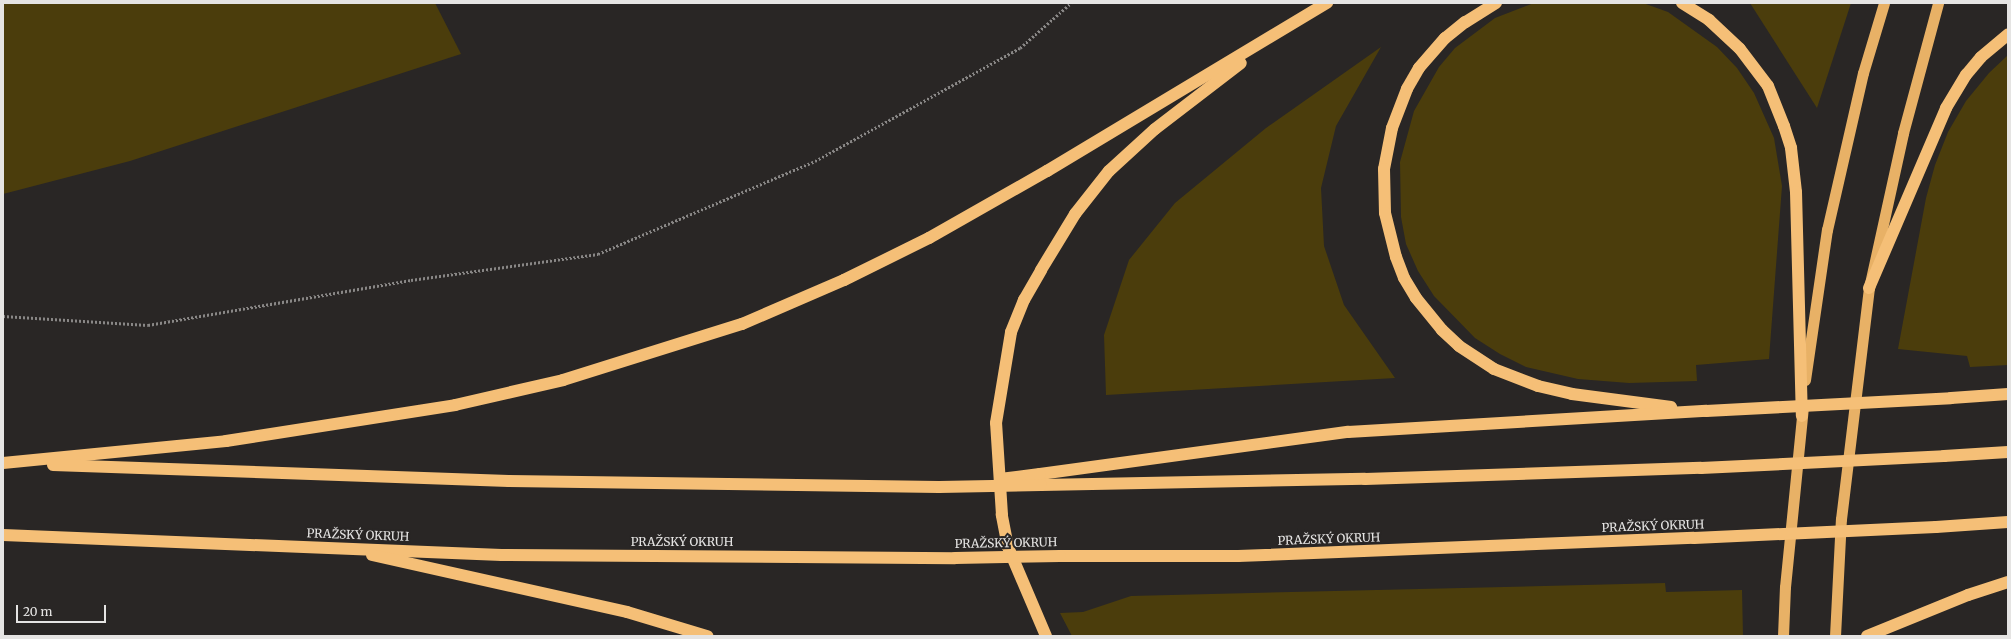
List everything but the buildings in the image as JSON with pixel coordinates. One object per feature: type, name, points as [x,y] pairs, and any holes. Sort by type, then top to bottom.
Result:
[{"type":"highway","points":[[3,463],[203,444],[356,422],[508,394],[681,345],[796,302],[929,238],[1047,171],[1285,30],[1327,3]]},
{"type":"highway","points":[[1496,3],[1450,34],[1423,63],[1407,89],[1392,128],[1384,169],[1385,213],[1394,250],[1404,278],[1416,298],[1442,330],[1476,358],[1514,378],[1572,394],[1706,411]]},
{"type":"highway","points":[[1682,3],[1709,20],[1740,48],[1768,86],[1784,126],[1790,148],[1796,192],[1802,416]]},
{"type":"highway","points":[[1783,636],[1785,587],[1808,349],[1828,230],[1863,73],[1884,3]]},
{"type":"highway","points":[[1835,636],[1841,519],[1869,288],[1903,133],[1938,3]]},
{"type":"highway","points":[[1046,636],[1008,547],[1002,515],[996,422],[1005,361],[1014,326],[1024,300],[1075,214],[1109,171],[1155,129],[1285,30]]},
{"type":"highway","points":[[1869,288],[1946,108],[1966,75],[1981,57],[2008,34]]},
{"type":"highway","points":[[3,463],[509,481],[939,487],[1040,479],[1348,432],[2008,394]]},
{"type":"highway","points":[[1040,479],[1366,479],[1701,468],[2008,452]]},
{"type":"highway","name":"PRAŽSKÝ OKRUH","points":[[3,535],[502,555],[955,558],[1060,556],[1238,556],[1694,538],[1936,527],[2008,522]]},
{"type":"highway","points":[[342,548],[627,612],[707,636]]},
{"type":"highway","points":[[1867,636],[1944,604],[2008,582]]},
{"type":"path","points":[[3,316],[148,325],[411,280],[598,254],[815,161],[1020,48],[1071,3]]},
{"type":"shaded area","points":[[3,3],[435,3],[461,54],[130,161],[3,194]]},
{"type":"shaded area","points":[[1534,3],[1643,3],[1668,12],[1717,47],[1737,68],[1754,93],[1774,138],[1782,186],[1769,359],[1696,365],[1697,381],[1629,383],[1578,379],[1526,367],[1500,354],[1475,338],[1434,296],[1418,271],[1406,244],[1401,217],[1400,162],[1414,111],[1439,67],[1455,48],[1495,18]]},
{"type":"shaded area","points":[[1750,3],[1851,3],[1817,108]]},
{"type":"shaded area","points":[[1381,47],[1336,126],[1321,188],[1324,246],[1344,305],[1395,378],[1106,395],[1104,335],[1129,260],[1175,203],[1266,128]]},
{"type":"shaded area","points":[[2008,55],[2008,365],[1970,367],[1967,356],[1898,349],[1926,198],[1935,165],[1948,132],[1966,101],[1989,73]]},
{"type":"shaded area","points":[[1665,583],[1666,592],[1742,590],[1743,636],[1072,636],[1060,613],[1083,612],[1131,596]]}]
